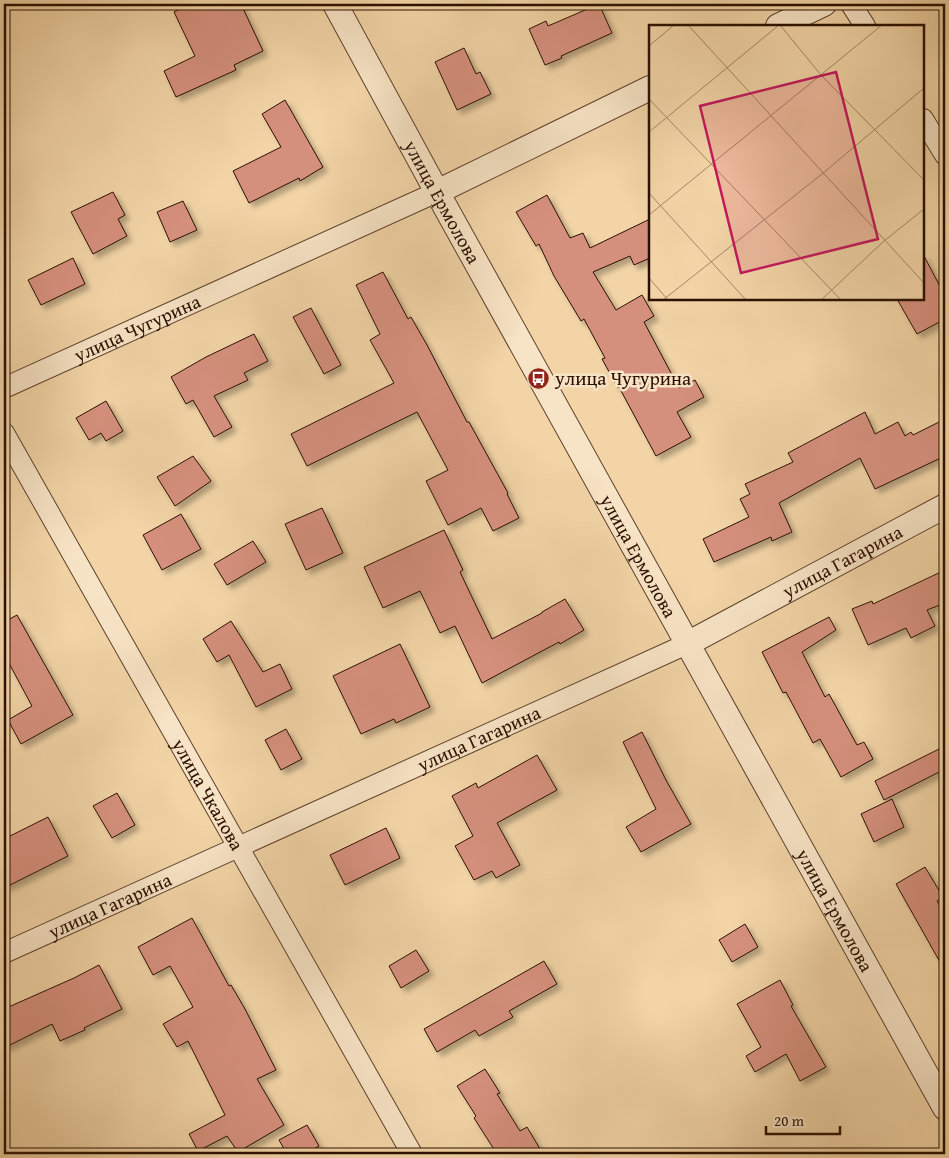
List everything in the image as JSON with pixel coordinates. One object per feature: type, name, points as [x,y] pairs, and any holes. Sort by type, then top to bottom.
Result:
[{"type":"street","name":"улица Ермолова","points":[[335,4],[437,192],[945,1108]]},
{"type":"street","points":[[780,25],[824,4]]},
{"type":"street","points":[[851,4],[864,25]]},
{"type":"street","name":"улица Чугурина","points":[[4,388],[437,192],[649,88]]},
{"type":"street","points":[[924,121],[945,155]]},
{"type":"street","name":"улица Чкалова","points":[[4,434],[412,1154]]},
{"type":"street","name":"улица Гагарина","points":[[4,953],[687,644],[945,506]]},
{"type":"building","points":[[190,4],[241,4],[263,51],[234,65],[236,70],[176,97],[164,71],[195,56],[174,12]]},
{"type":"building","points":[[599,4],[612,33],[545,65],[529,29],[546,21],[548,26]]},
{"type":"building","points":[[464,48],[476,74],[480,72],[491,94],[457,110],[435,62]]},
{"type":"building","points":[[285,100],[323,167],[300,181],[299,178],[249,203],[233,171],[281,147],[262,114]]},
{"type":"building","points":[[113,192],[125,215],[118,219],[127,236],[93,254],[71,212]]},
{"type":"building","points":[[547,195],[570,238],[583,233],[590,248],[649,219],[649,258],[634,265],[630,256],[593,272],[616,310],[642,295],[654,316],[644,322],[679,388],[695,380],[704,397],[677,412],[691,437],[656,456],[602,359],[605,358],[584,319],[581,321],[554,276],[539,244],[536,246],[516,212]]},
{"type":"building","points":[[183,201],[197,230],[170,242],[157,212]]},
{"type":"building","points":[[924,256],[945,296],[945,319],[917,334],[898,300],[924,300]]},
{"type":"building","points":[[73,258],[85,284],[41,305],[28,280]]},
{"type":"building","points":[[383,272],[408,319],[411,317],[427,345],[467,422],[469,422],[508,493],[519,518],[493,531],[481,508],[448,525],[426,481],[448,470],[417,412],[307,466],[291,434],[394,383],[370,340],[380,334],[356,285]]},
{"type":"building","points":[[311,308],[341,365],[324,374],[293,317]]},
{"type":"building","points":[[254,334],[268,361],[244,373],[248,380],[214,396],[232,427],[214,437],[193,400],[186,404],[171,377],[206,357]]},
{"type":"building","points":[[106,401],[123,431],[106,441],[101,433],[89,440],[76,418]]},
{"type":"building","points":[[865,412],[875,434],[898,422],[905,436],[911,432],[913,435],[945,419],[945,456],[875,489],[860,458],[779,503],[792,532],[772,541],[771,537],[714,562],[703,539],[749,517],[740,499],[750,494],[745,484],[793,462],[788,453]]},
{"type":"building","points":[[193,456],[211,481],[175,506],[157,477]]},
{"type":"building","points":[[322,508],[343,553],[306,570],[285,524]]},
{"type":"building","points":[[181,514],[201,549],[162,570],[143,535]]},
{"type":"building","points":[[444,530],[463,570],[460,572],[492,639],[565,599],[584,630],[482,683],[455,626],[440,633],[420,591],[383,608],[364,567]]},
{"type":"building","points":[[253,541],[266,562],[227,585],[214,564]]},
{"type":"building","points":[[945,570],[945,603],[927,610],[935,626],[911,638],[906,628],[868,645],[852,609],[872,601],[873,604]]},
{"type":"building","points":[[17,615],[73,715],[21,744],[8,720],[32,706],[4,654],[4,622]]},
{"type":"building","points":[[829,617],[836,630],[802,652],[825,697],[829,694],[857,745],[864,742],[873,759],[841,777],[820,739],[813,743],[786,692],[783,693],[762,652]]},
{"type":"building","points":[[231,621],[263,672],[280,664],[292,689],[256,707],[229,655],[217,662],[203,639]]},
{"type":"building","points":[[400,644],[430,707],[396,723],[394,719],[361,734],[333,676]]},
{"type":"building","points":[[286,729],[302,759],[281,770],[265,740]]},
{"type":"building","points":[[642,732],[691,824],[641,852],[626,827],[656,809],[623,742]]},
{"type":"building","points":[[939,749],[945,761],[945,769],[884,800],[875,781]]},
{"type":"building","points":[[537,755],[557,790],[497,823],[520,865],[496,878],[492,871],[474,880],[455,846],[473,836],[452,796],[476,783],[478,788]]},
{"type":"building","points":[[117,793],[135,825],[112,838],[93,806]]},
{"type":"building","points":[[892,799],[904,827],[874,842],[861,814]]},
{"type":"building","points":[[48,817],[68,856],[4,888],[4,839]]},
{"type":"building","points":[[386,828],[400,858],[345,885],[330,855]]},
{"type":"building","points":[[925,867],[943,897],[937,901],[945,915],[945,971],[896,884]]},
{"type":"building","points":[[192,918],[229,986],[231,985],[245,1009],[276,1070],[257,1079],[284,1125],[238,1152],[227,1136],[198,1151],[189,1134],[225,1115],[188,1041],[177,1047],[163,1024],[193,1007],[170,966],[153,975],[138,947]]},
{"type":"building","points":[[745,924],[758,947],[732,962],[719,940]]},
{"type":"building","points":[[416,950],[429,971],[401,988],[389,966]]},
{"type":"building","points":[[544,961],[557,984],[509,1011],[513,1017],[479,1036],[475,1030],[437,1052],[424,1029]]},
{"type":"building","points":[[99,965],[122,1009],[84,1028],[85,1030],[60,1041],[52,1024],[4,1048],[4,1009]]},
{"type":"building","points":[[780,980],[793,1005],[791,1006],[826,1067],[800,1081],[786,1054],[755,1072],[746,1056],[761,1047],[737,1004]]},
{"type":"building","points":[[485,1069],[500,1093],[497,1094],[520,1131],[527,1127],[543,1154],[497,1154],[474,1118],[476,1116],[457,1086]]},
{"type":"building","points":[[307,1125],[319,1146],[305,1154],[287,1154],[279,1140]]},
{"type":"place","name":"улица Чугурина","points":[[539,378]]}]
